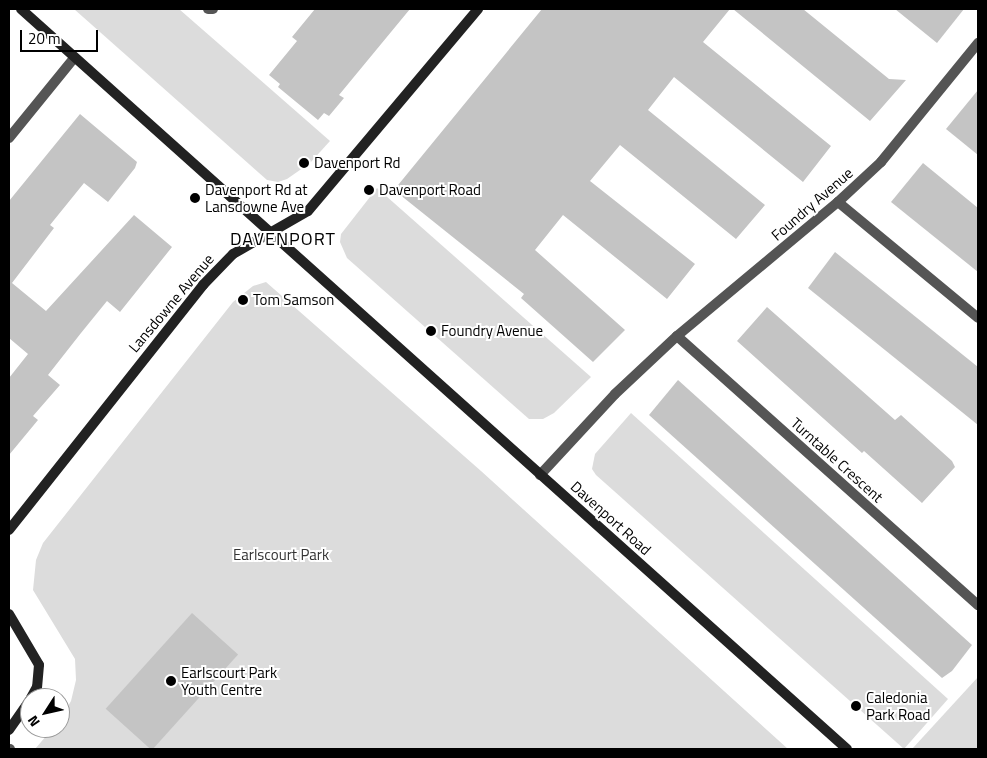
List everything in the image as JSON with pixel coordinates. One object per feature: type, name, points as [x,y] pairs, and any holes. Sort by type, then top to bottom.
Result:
[{"type":"street","name":"Davenport Road","points":[[21,9],[848,749]]},
{"type":"street","points":[[208,9],[213,9]]},
{"type":"street","name":"Lansdowne Avenue","points":[[9,530],[203,285],[233,254],[308,211],[478,9]]},
{"type":"street","name":"Foundry Avenue","points":[[540,475],[615,394],[677,336],[838,202],[881,162],[978,43]]},
{"type":"street","points":[[9,138],[74,58]]},
{"type":"street","points":[[838,202],[978,318]]},
{"type":"street","name":"Turntable Crescent","points":[[677,336],[978,605]]},
{"type":"street","points":[[9,614],[38,665],[36,688]]},
{"type":"street","points":[[9,730],[20,714]]},
{"type":"green space","points":[[74,9],[179,9],[330,141],[310,163],[287,179],[278,182],[267,180]]},
{"type":"green space","points":[[377,188],[591,377],[554,413],[543,419],[529,419],[347,258],[340,242],[341,234]]},
{"type":"green space","name":"Earlscourt Park","points":[[266,282],[481,471],[788,749],[35,749],[44,738],[70,738],[70,703],[76,680],[75,659],[33,590],[36,560],[43,543],[233,302],[253,286]]},
{"type":"green space","points":[[631,413],[948,699],[904,749],[596,475],[592,469],[595,454]]},
{"type":"green space","points":[[978,677],[978,749],[912,749]]},
{"type":"building","points":[[315,9],[410,9],[339,95],[344,98],[329,116],[324,113],[318,120],[278,87],[280,84],[269,75],[297,41],[292,37]]},
{"type":"building","points":[[542,9],[730,9],[703,42],[831,146],[803,182],[674,77],[648,110],[765,205],[736,239],[620,145],[590,181],[695,264],[667,299],[563,215],[535,250],[625,330],[593,362],[521,298],[524,294],[394,190]]},
{"type":"building","points":[[733,9],[803,9],[889,79],[906,80],[870,121]]},
{"type":"building","points":[[895,9],[964,9],[937,43]]},
{"type":"building","points":[[978,90],[978,155],[946,129]]},
{"type":"building","points":[[80,114],[137,162],[135,168],[108,202],[84,183],[50,225],[54,228],[12,283],[46,311],[134,215],[172,247],[120,312],[107,301],[48,375],[60,385],[33,416],[38,420],[9,455],[9,378],[28,354],[9,338],[9,201]]},
{"type":"building","points":[[923,163],[978,208],[978,272],[891,202]]},
{"type":"building","points":[[835,252],[978,367],[978,425],[808,288]]},
{"type":"building","points":[[767,307],[895,420],[901,415],[952,461],[955,467],[922,503],[864,451],[862,453],[737,341]]},
{"type":"building","points":[[678,380],[972,645],[952,671],[942,678],[649,415]]},
{"type":"building","name":"Earlscourt Park Youth Centre","points":[[192,613],[238,654],[153,749],[150,749],[106,709]]},
{"type":"place","name":"Davenport Rd","points":[[304,163]]},
{"type":"place","name":"Davenport Road","points":[[369,190]]},
{"type":"place","name":"Davenport Rd at Lansdowne Ave","points":[[195,198]]},
{"type":"place","name":"Tom Samson","points":[[243,300]]},
{"type":"place","name":"Foundry Avenue","points":[[431,331]]},
{"type":"place","name":"Earlscourt Park Youth Centre","points":[[171,681]]},
{"type":"place","name":"Caledonia Park Road","points":[[856,706]]},
{"type":"district","name":"DAVENPORT","points":[[283,239]]}]
